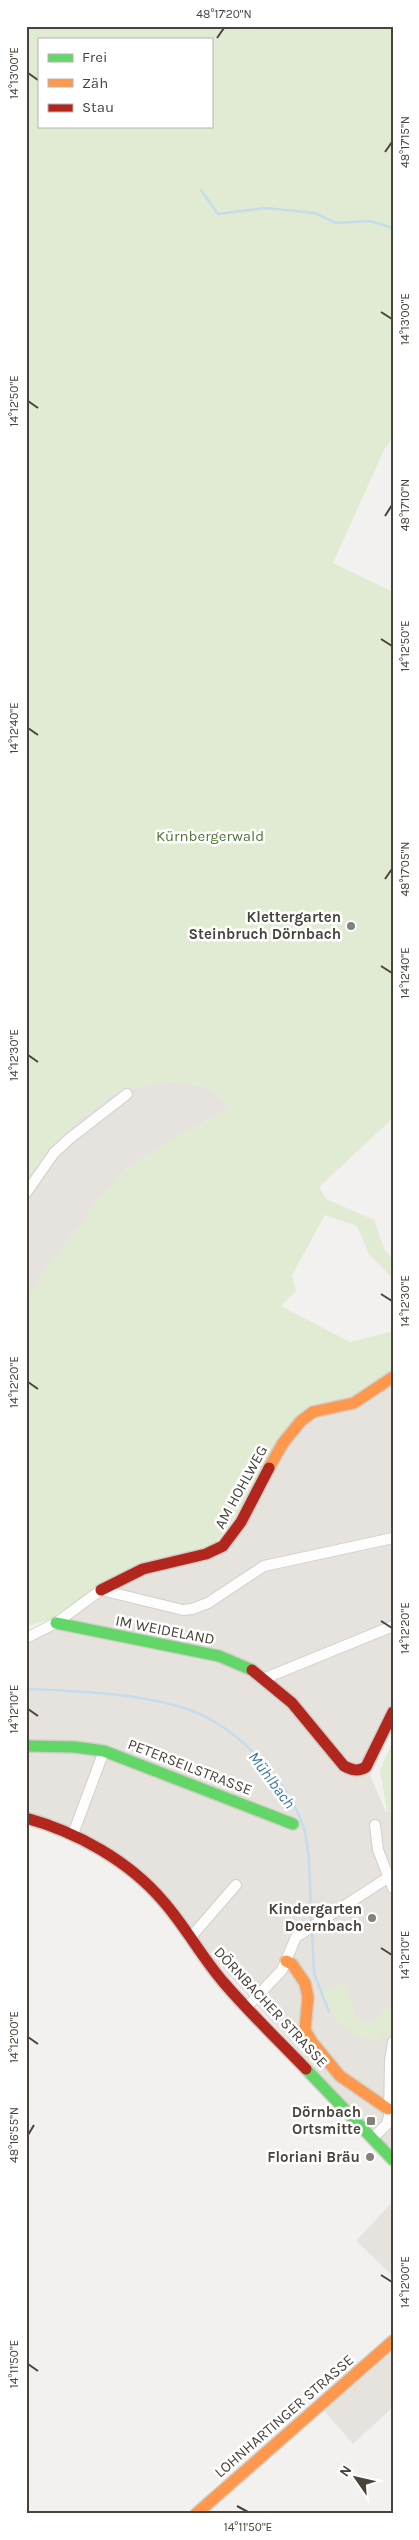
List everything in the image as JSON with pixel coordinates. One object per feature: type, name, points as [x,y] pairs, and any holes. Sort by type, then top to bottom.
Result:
[{"type":"street","points":[[26,1193],[54,1153],[127,1094]]},
{"type":"street","name":"AM HOHLWEG","points":[[101,1590],[122,1578],[143,1570],[206,1554],[223,1546],[242,1522],[283,1443],[302,1421],[313,1412],[354,1403],[393,1377]]},
{"type":"street","points":[[26,1638],[56,1623],[101,1590],[183,1610],[192,1609],[208,1603],[264,1566],[393,1538]]},
{"type":"street","name":"IM WEIDELAND","points":[[56,1623],[219,1656],[240,1664],[263,1679],[299,1710],[344,1766],[351,1770],[358,1771],[366,1767],[393,1712]]},
{"type":"street","points":[[263,1679],[393,1626]]},
{"type":"street","name":"PETERSEILSTRASSE","points":[[26,1746],[75,1746],[104,1751],[293,1824]]},
{"type":"street","name":"PETERSEILSTRASSE","points":[[73,1834],[104,1751]]},
{"type":"street","name":"DÖRNBACHER STRASSE","points":[[26,1818],[73,1834],[115,1859],[148,1885],[164,1902],[211,1968],[393,2160]]},
{"type":"street","points":[[375,1825],[378,1850],[393,1888]]},
{"type":"street","points":[[247,2007],[274,1979],[286,1961],[291,1945],[305,1930],[389,1877]]},
{"type":"street","points":[[190,1938],[236,1885]]},
{"type":"street","points":[[286,1961],[292,1964],[304,1983],[308,1997],[305,2030],[312,2042],[340,2076],[388,2109]]},
{"type":"street","points":[[372,2138],[387,2124],[389,2116],[393,2042]]},
{"type":"street","name":"LOHNHARTINGER STRASSE","points":[[196,2514],[393,2341]]},
{"type":"shaded area","points":[[171,1081],[207,1087],[230,1108],[170,1141],[126,1169],[97,1202],[26,1297],[26,1181],[69,1127],[117,1091]]},
{"type":"shaded area","points":[[393,1379],[393,1728],[370,1775],[386,1812],[393,1812],[393,2154],[223,1969],[156,1883],[102,1843],[26,1812],[26,1643],[32,1642],[101,1591],[152,1569],[218,1552],[300,1426]]},
{"type":"shaded area","points":[[393,2201],[393,2276],[356,2241]]},
{"type":"shaded area","points":[[393,2344],[393,2407],[353,2444],[322,2408]]},
{"type":"green space","name":"Kürnbergerwald","points":[[26,26],[393,26],[393,437],[384,450],[333,563],[393,592],[393,1118],[319,1187],[326,1199],[374,1220],[385,1251],[393,1259],[393,1279],[369,1254],[357,1226],[325,1215],[292,1275],[296,1291],[281,1306],[350,1342],[393,1331],[393,1371],[356,1397],[319,1404],[216,1542],[206,1548],[132,1567],[48,1620],[26,1627],[26,1297],[97,1202],[126,1169],[170,1141],[230,1108],[207,1087],[171,1081],[117,1091],[69,1127],[26,1181]]},
{"type":"green space","points":[[393,1741],[393,1811],[387,1812],[380,1770]]},
{"type":"green space","points":[[344,1983],[353,2003],[355,2017],[368,2021],[376,2017],[387,2007],[393,2013],[393,2032],[388,2035],[380,2034],[379,2043],[349,2031],[342,2026],[331,2011],[322,1991]]},
{"type":"waterway","points":[[201,190],[218,214],[265,208],[315,213],[336,223],[370,221],[393,228]]},
{"type":"waterway","name":"Mühlbach","points":[[26,1689],[104,1694],[162,1702],[200,1714],[219,1724],[237,1738],[270,1770],[295,1806],[303,1825],[309,1860],[311,1923]]},
{"type":"waterway","name":"Mühlbach","points":[[312,1931],[314,1973],[329,2012]]},
{"type":"traffic: fast","points":[[56,1623],[219,1656],[252,1670]]},
{"type":"traffic: fast","points":[[26,1746],[75,1747],[104,1751],[293,1824]]},
{"type":"traffic: fast","points":[[306,2069],[393,2160]]},
{"type":"traffic: slow","points":[[269,1468],[283,1443],[301,1421],[313,1412],[354,1403],[393,1377]]},
{"type":"traffic: slow","points":[[286,1961],[292,1964],[305,1983],[308,1997],[305,2030],[312,2042],[340,2076],[388,2109]]},
{"type":"traffic: slow","points":[[196,2514],[393,2341]]},
{"type":"traffic: jam","points":[[101,1590],[143,1569],[206,1554],[223,1546],[241,1522],[269,1468]]},
{"type":"traffic: jam","points":[[252,1670],[292,1703],[344,1766],[352,1769],[360,1770],[366,1767],[393,1712]]},
{"type":"traffic: jam","points":[[26,1818],[64,1831],[83,1840],[134,1873],[163,1901],[225,1984],[306,2069]]},
{"type":"place","name":"Klettergarten Steinbruch Dörnbach","points":[[351,926]]},
{"type":"place","name":"Kindergarten Doernbach","points":[[372,1918]]},
{"type":"place","name":"Dörnbach Ortsmitte","points":[[371,2121]]},
{"type":"place","name":"Floriani Bräu","points":[[370,2157]]}]
